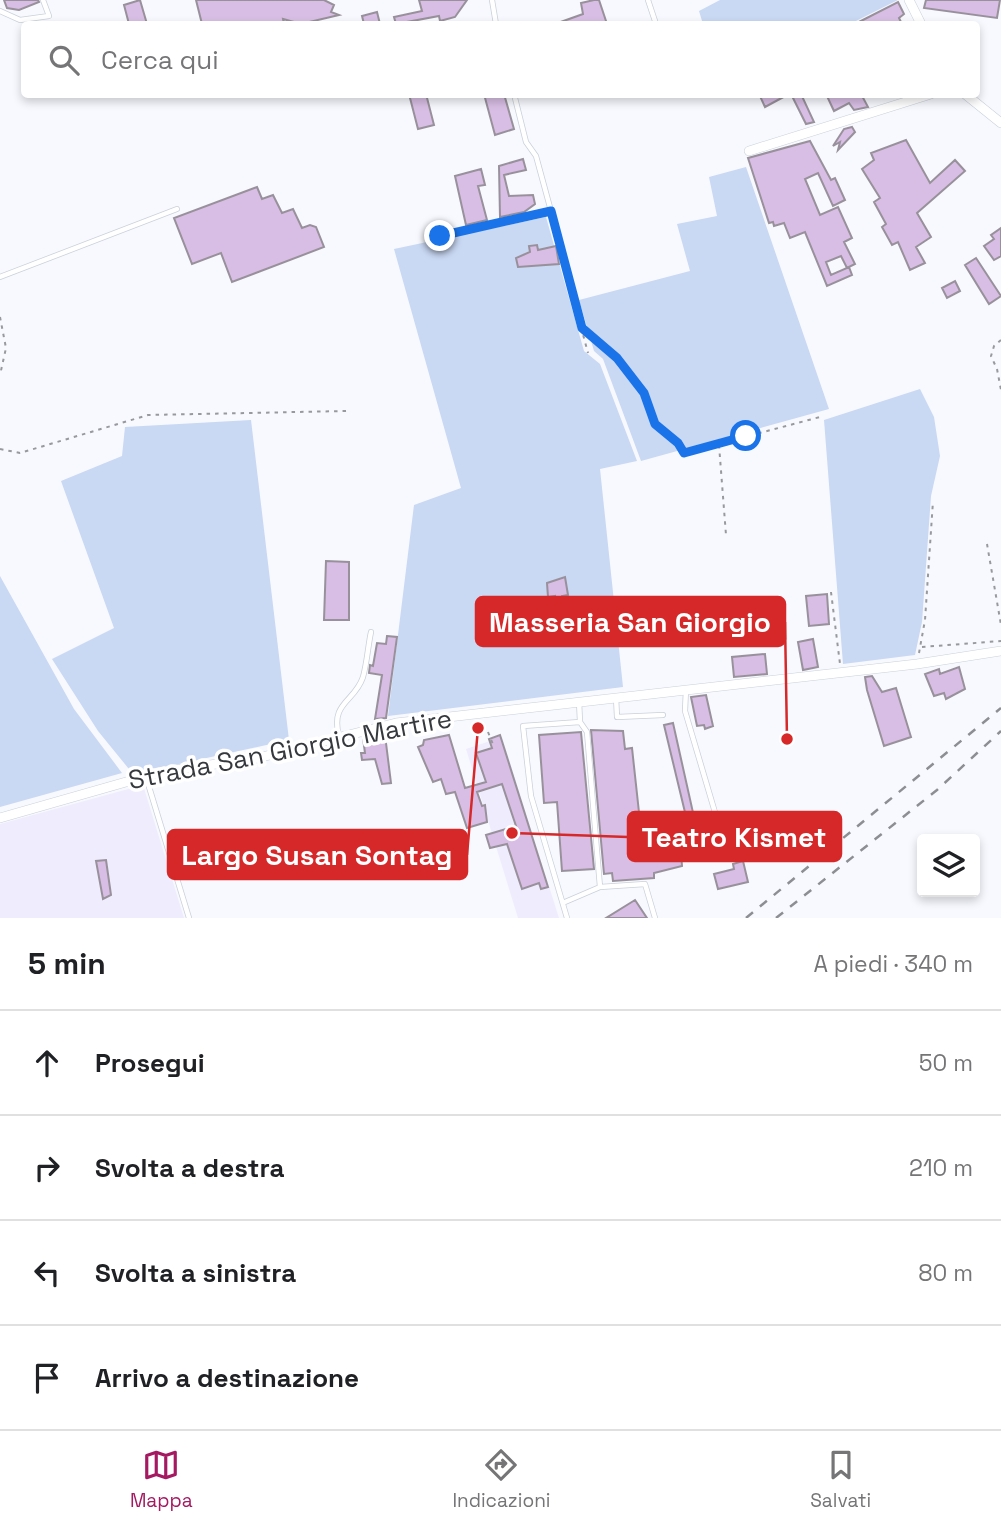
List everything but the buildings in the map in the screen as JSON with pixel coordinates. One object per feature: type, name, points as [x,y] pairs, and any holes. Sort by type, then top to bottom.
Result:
[{"type":"street","points":[[909,0],[920,21]]},
{"type":"street","points":[[749,151],[919,98]]},
{"type":"street","points":[[970,98],[1001,123]]},
{"type":"street","name":"Strada San Giorgio Martire","points":[[0,818],[146,776],[258,758],[396,723],[686,688],[917,664],[1001,651]]},
{"type":"lane","points":[[0,11],[20,20],[49,16],[43,0]]},
{"type":"lane","points":[[492,0],[496,21]]},
{"type":"lane","points":[[648,0],[655,21]]},
{"type":"lane","points":[[440,236],[551,211],[536,156],[526,142],[515,98]]},
{"type":"lane","points":[[0,277],[177,209]]},
{"type":"lane","points":[[338,736],[336,724],[340,707],[362,679],[371,632]]},
{"type":"lane","points":[[686,688],[685,711],[722,836]]},
{"type":"lane","points":[[616,696],[617,717],[663,715]]},
{"type":"lane","points":[[579,701],[580,722],[587,732],[600,887]]},
{"type":"lane","points":[[567,918],[565,902],[531,796],[523,726],[580,722]]},
{"type":"lane","points":[[146,776],[189,918]]},
{"type":"lane","points":[[565,902],[600,887],[645,884],[655,918]]},
{"type":"path","points":[[551,211],[588,353]]},
{"type":"path","points":[[0,317],[6,348],[0,375]]},
{"type":"path","points":[[580,323],[617,358],[644,393],[655,424],[678,443],[684,453],[820,417]]},
{"type":"path","points":[[1001,340],[994,346],[991,356],[1001,390]]},
{"type":"path","points":[[0,449],[20,453],[148,415],[348,411]]},
{"type":"path","points":[[719,443],[726,535]]},
{"type":"path","points":[[917,664],[925,620],[933,501]]},
{"type":"path","points":[[987,544],[1001,625]]},
{"type":"path","points":[[831,592],[841,671]]},
{"type":"path","points":[[920,648],[1001,641]]},
{"type":"path","points":[[488,732],[494,747]]},
{"type":"shaded area","points":[[720,0],[898,0],[856,21],[702,21],[699,11]]},
{"type":"shaded area","points":[[746,167],[829,409],[641,461],[603,359],[594,351],[579,300],[690,271],[677,224],[717,216],[709,177]]},
{"type":"shaded area","points":[[546,217],[584,351],[600,364],[637,461],[600,469],[623,687],[388,716],[414,505],[461,488],[394,249]]},
{"type":"shaded area","points":[[920,389],[934,417],[940,456],[931,496],[922,622],[915,655],[843,664],[824,420]]},
{"type":"shaded area","points":[[251,420],[289,740],[133,774],[98,731],[52,659],[114,628],[61,481],[122,456],[125,427]]},
{"type":"shaded area","points":[[0,576],[74,709],[122,773],[0,807]]},
{"type":"shaded area","points":[[502,737],[559,918],[518,918],[466,749]]},
{"type":"shaded area","points":[[143,785],[184,918],[0,918],[0,824]]},
{"type":"railway","points":[[746,918],[1001,708]]},
{"type":"railway","points":[[776,918],[937,790],[1001,731]]},
{"type":"place","name":"Largo Susan Sontag","points":[[478,728]]},
{"type":"place","name":"Masseria San Giorgio","points":[[787,739]]},
{"type":"place","name":"Teatro Kismet","points":[[512,833]]},
{"type":"route","points":[[440,236],[551,211],[582,328],[608,347],[636,382],[644,393],[655,424],[683,448],[684,453],[746,436]]}]
